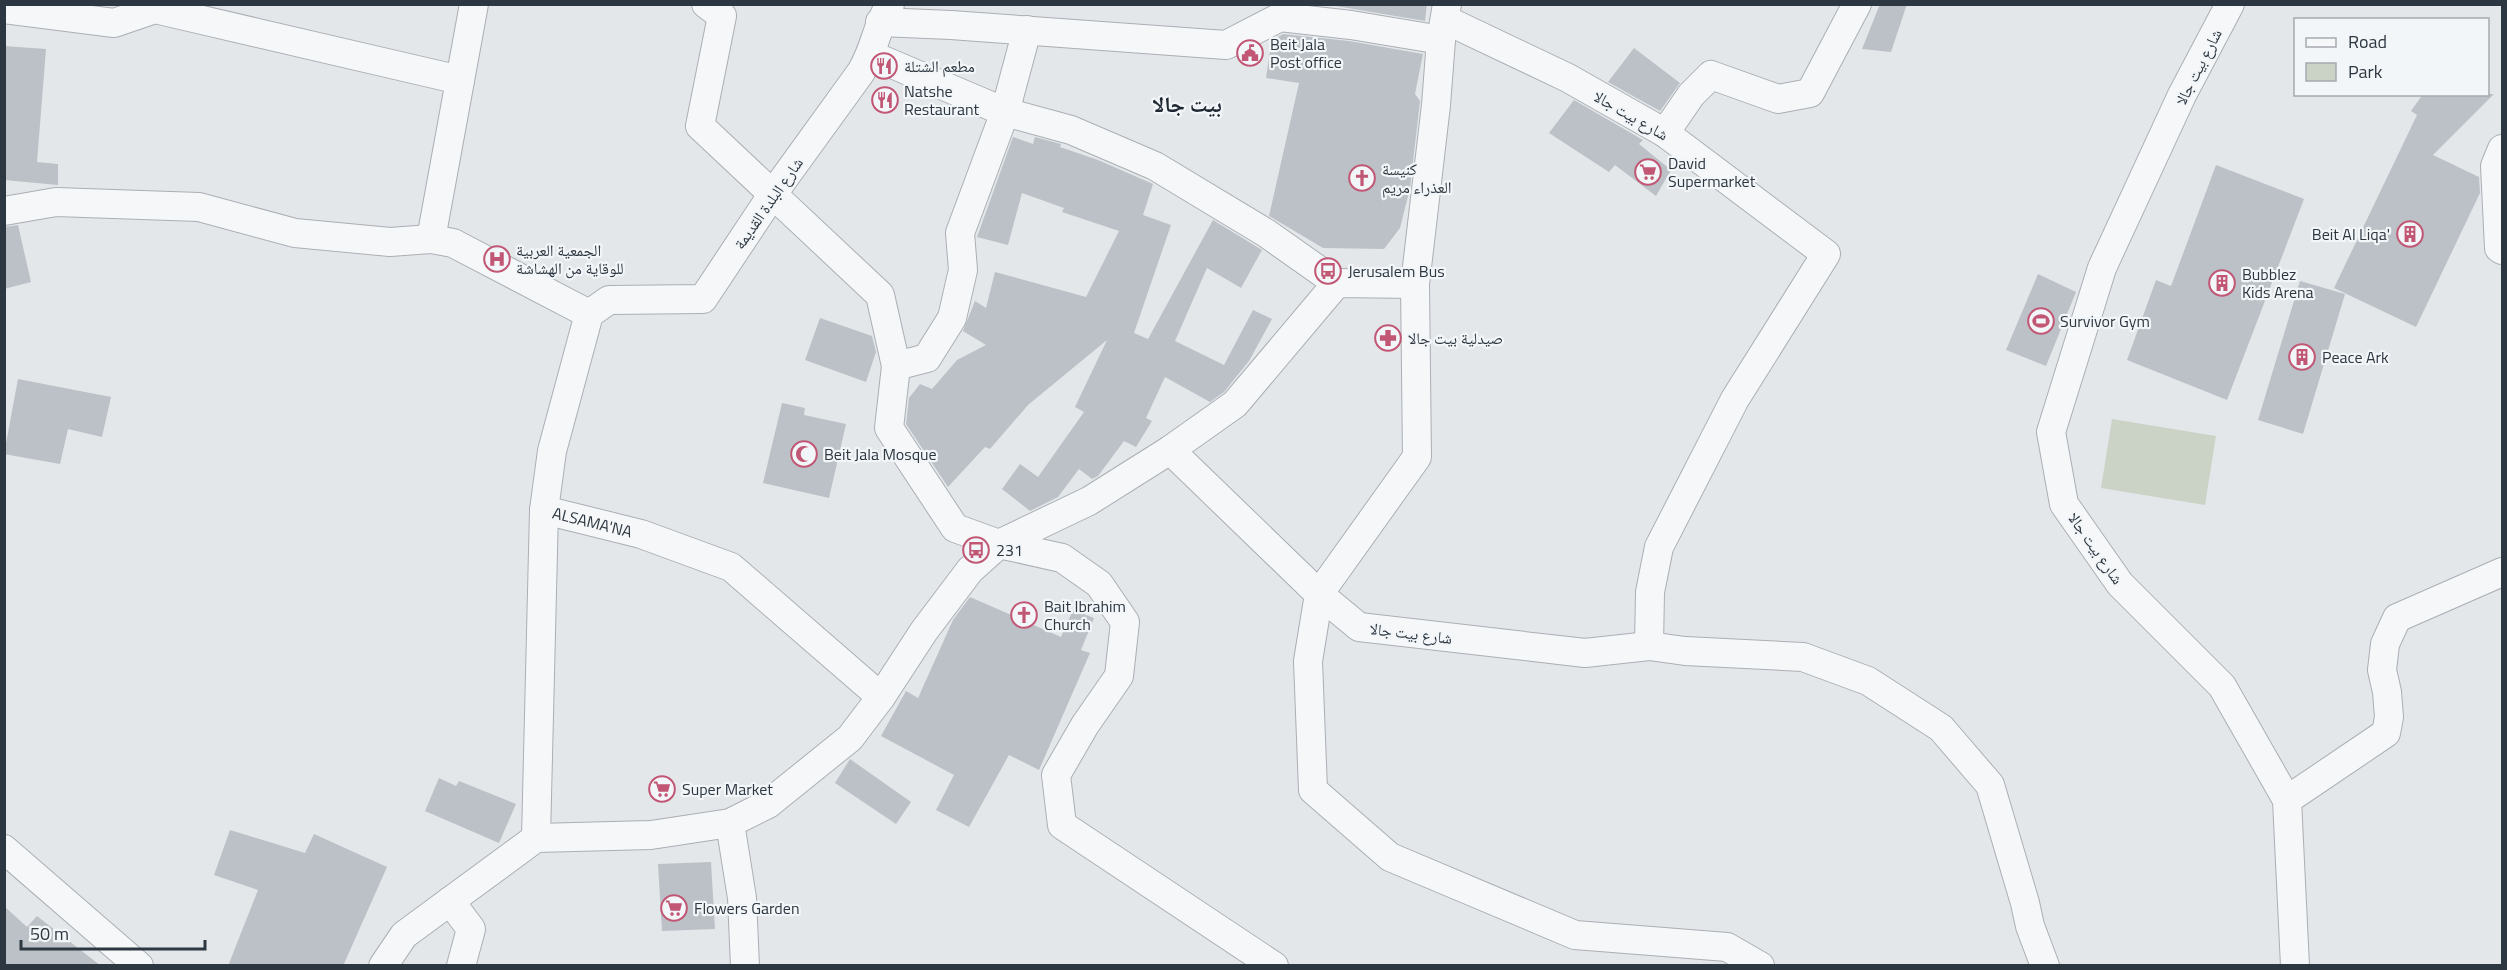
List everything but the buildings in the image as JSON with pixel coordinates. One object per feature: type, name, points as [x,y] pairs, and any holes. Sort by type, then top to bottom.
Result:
[{"type":"street","points":[[431,239],[474,4]]},
{"type":"street","points":[[706,4],[722,16],[700,126],[880,295],[896,366],[889,428],[955,528],[999,544],[1062,558],[1099,584],[1125,622],[1119,676],[1085,725],[1056,775],[1062,825],[1274,966]]},
{"type":"street","points":[[1665,133],[1691,95],[1711,75],[1778,99],[1810,93],[1857,4]]},
{"type":"street","name":"شارع بيت جالا","points":[[2230,4],[2182,95],[2102,268],[2051,432],[2064,504],[2120,584],[2222,686],[2287,800],[2295,966]]},
{"type":"street","points":[[4,9],[114,23],[155,9],[460,80]]},
{"type":"street","points":[[885,13],[1027,30],[1226,45],[1287,11]]},
{"type":"street","name":"شارع بيت جالا","points":[[1287,11],[1351,25],[1445,22],[1568,78],[1665,133],[1826,254],[1735,399],[1659,547],[1650,592],[1649,646]]},
{"type":"street","name":"شارع البلدة القديمة","points":[[589,314],[609,300],[703,299],[772,195],[871,55],[885,13]]},
{"type":"street","points":[[1445,22],[1415,284],[1417,457],[1319,594],[1308,661],[1312,789],[1390,857],[1575,935],[1727,947],[1760,966]]},
{"type":"street","points":[[896,366],[927,358],[952,318],[963,270],[960,233],[1005,112],[1027,30]]},
{"type":"street","points":[[871,55],[1005,112],[1071,130],[1155,166],[1266,233],[1337,283],[1415,284]]},
{"type":"street","points":[[2502,149],[2495,166],[2499,248],[2502,250]]},
{"type":"street","points":[[4,212],[56,202],[199,207],[295,233],[390,243],[431,239],[453,243],[589,314],[552,452],[544,510]]},
{"type":"street","points":[[382,966],[404,935],[536,838],[651,835],[730,824],[768,804],[850,738],[881,697],[924,631],[970,570],[999,544],[1089,501],[1170,450],[1235,404],[1337,283]]},
{"type":"street","name":"شارع بيت جالا","points":[[1170,450],[1319,594],[1359,627],[1585,653],[1649,646],[1685,651],[1803,657],[1868,681],[1941,728],[1990,786],[2030,926],[2045,966]]},
{"type":"street","name":"ALSAMA'NA","points":[[536,838],[544,510],[641,534],[731,567],[881,697]]},
{"type":"street","points":[[2287,800],[2386,734],[2389,717],[2382,670],[2385,644],[2397,618],[2502,572]]},
{"type":"street","points":[[730,824],[742,898],[745,966]]},
{"type":"street","points":[[4,849],[139,966]]},
{"type":"street","points":[[450,902],[471,929],[461,966]]},
{"type":"green space","points":[[2112,419],[2216,436],[2205,505],[2101,488]]},
{"type":"place","name":"Beit Jala Post office","points":[[1250,53]]},
{"type":"place","name":"مطعم الشتلة","points":[[884,66]]},
{"type":"place","name":"Natshe Restaurant","points":[[885,100]]},
{"type":"place","name":"David Supermarket","points":[[1648,172]]},
{"type":"place","name":"كنيسة العذراء مريم","points":[[1362,178]]},
{"type":"place","name":"Beit Al Liqa'","points":[[2410,234]]},
{"type":"place","name":"الجمعية العربية للوقاية من الهشاشة","points":[[497,259]]},
{"type":"place","name":"Jerusalem Bus","points":[[1328,271]]},
{"type":"place","name":"Bubblez Kids Arena","points":[[2222,283]]},
{"type":"place","name":"Survivor Gym","points":[[2041,321]]},
{"type":"place","name":"صيدلية بيت جالا","points":[[1388,338]]},
{"type":"place","name":"Peace Ark","points":[[2302,357]]},
{"type":"place","name":"Beit Jala Mosque","points":[[804,454]]},
{"type":"place","name":"231","points":[[976,550]]},
{"type":"place","name":"Bait Ibrahim Church","points":[[1024,615]]},
{"type":"place","name":"Super Market","points":[[662,789]]},
{"type":"place","name":"Flowers Garden","points":[[674,908]]},
{"type":"district","name":"بيت جالا","points":[[1187,104]]}]
